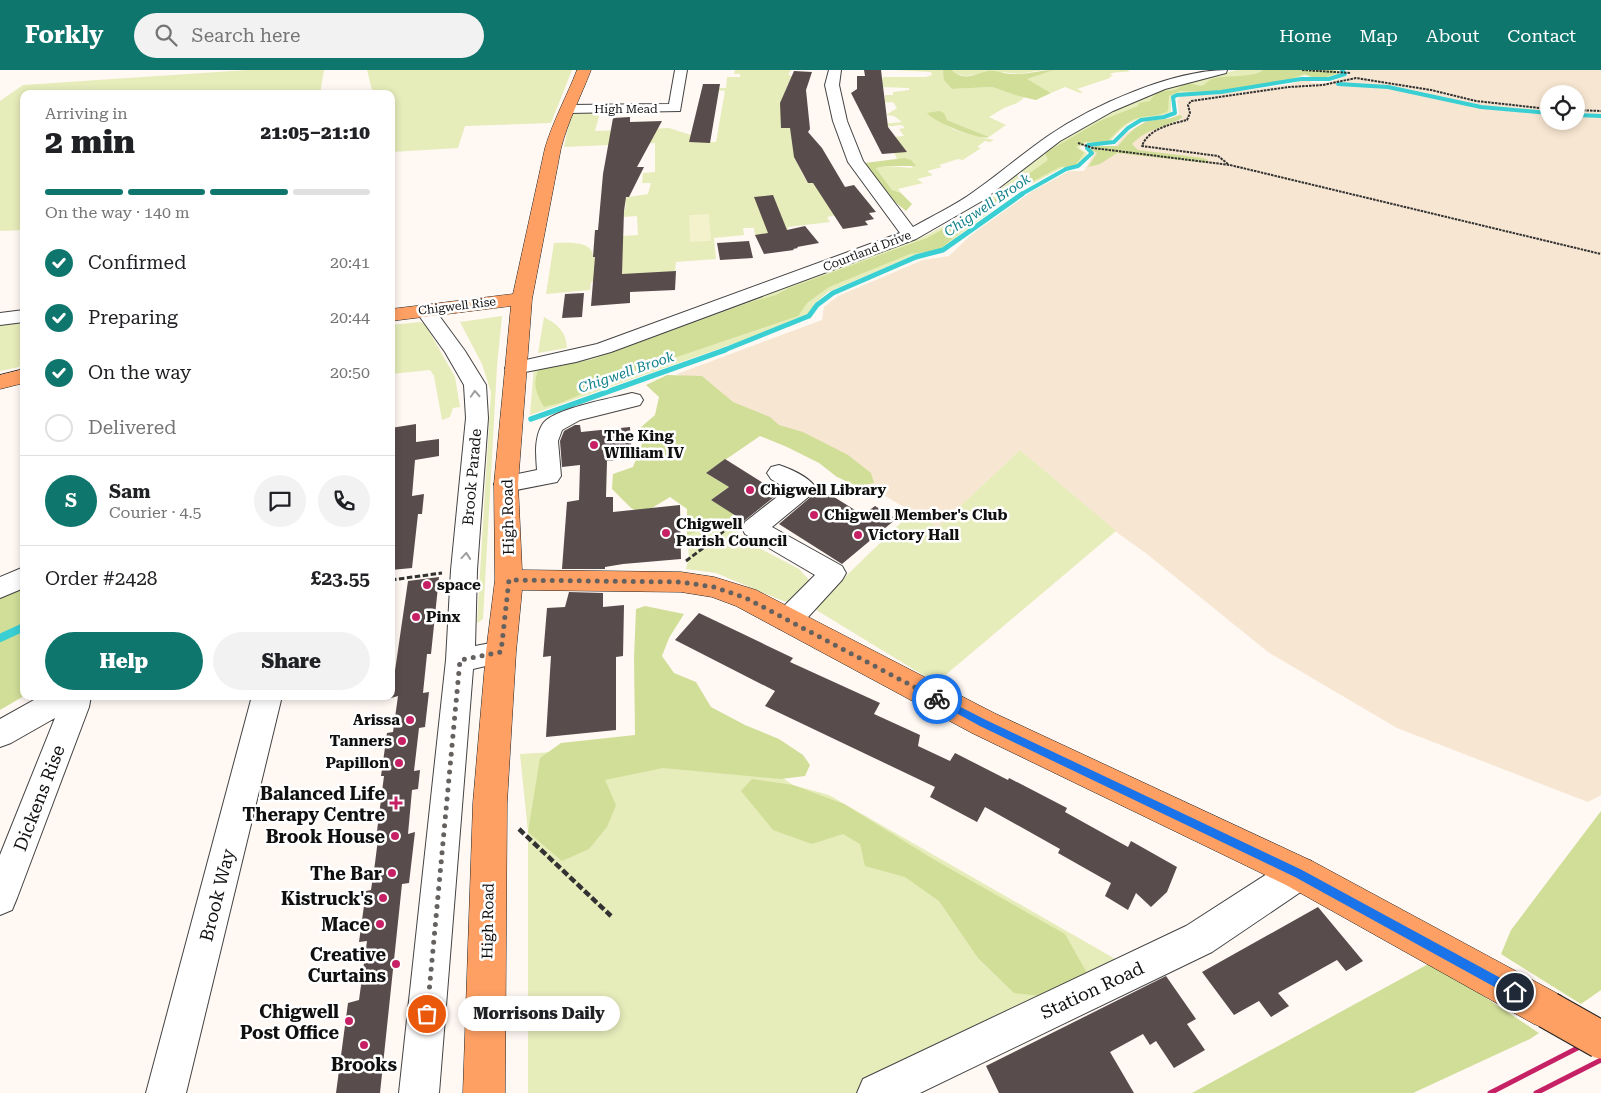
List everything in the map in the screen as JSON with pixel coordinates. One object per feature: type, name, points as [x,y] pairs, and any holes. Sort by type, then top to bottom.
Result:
[{"type":"main road","name":"High Road","points":[[475,1090],[490,803],[501,652],[509,580],[506,484],[522,298],[553,148],[559,126],[569,109],[584,70]]},
{"type":"main road","name":"Chigwell Rise","points":[[395,314],[522,298]]},
{"type":"main road","points":[[0,382],[20,377]]},
{"type":"main road","points":[[509,580],[681,582],[714,587],[746,598],[983,723],[1298,873],[1601,1040]]},
{"type":"street","name":"High Mead","points":[[569,109],[675,108],[681,70]]},
{"type":"street","points":[[835,70],[832,85],[840,122],[856,162],[910,235]]},
{"type":"street","name":"Courtland Drive","points":[[515,368],[604,348],[910,235],[976,198],[1055,138],[1108,108],[1194,72],[1221,70]]},
{"type":"street","name":"Brook Parade","points":[[419,1093],[460,660],[464,570],[476,418],[475,385],[455,351],[425,310]]},
{"type":"street","points":[[0,319],[20,316]]},
{"type":"street","points":[[506,484],[549,476],[547,441],[552,426],[572,415],[632,400]]},
{"type":"street","points":[[779,473],[804,488],[754,528],[833,573],[788,620]]},
{"type":"street","points":[[0,588],[20,579]]},
{"type":"street","points":[[460,660],[501,652]]},
{"type":"street","points":[[0,734],[60,700]]},
{"type":"street","name":"Dickens Rise","points":[[0,898],[75,700]]},
{"type":"street","name":"Brook Way","points":[[166,1093],[266,700]]},
{"type":"street","name":"Station Road","points":[[877,1093],[1199,939],[1298,873]]},
{"type":"path","points":[[1302,70],[1348,71],[1356,78]]},
{"type":"path","points":[[1230,165],[1218,156],[1157,150],[1142,146],[1142,142],[1146,136],[1187,120],[1190,113],[1188,105],[1191,101],[1289,87],[1323,86],[1356,78],[1397,84],[1476,101],[1540,108]]},
{"type":"path","points":[[1585,110],[1601,111]]},
{"type":"path","points":[[1081,144],[1093,148],[1230,165],[1601,254]]},
{"type":"path","points":[[658,582],[660,569],[682,564],[737,521]]},
{"type":"path","points":[[395,579],[464,570]]},
{"type":"path","points":[[514,825],[612,916]]},
{"type":"shaded area","points":[[1346,70],[1601,70],[1601,795],[1588,802],[1397,728],[1268,652],[1147,554],[1119,534],[1020,450],[938,527],[677,374],[822,320],[824,307],[838,296],[923,260],[949,256],[971,235],[1031,192],[1069,171],[1084,171],[1094,153],[1087,149],[1092,146],[1115,146],[1126,133],[1146,121],[1169,119],[1179,114],[1177,99],[1185,94],[1210,95],[1292,84],[1307,78],[1312,83],[1328,83],[1349,75]]},
{"type":"green space","points":[[248,70],[324,70],[321,90],[20,90],[20,230],[0,231],[0,101],[23,85]]},
{"type":"green space","points":[[367,70],[572,70],[551,123],[465,126],[458,148],[395,152],[395,90],[372,90]]},
{"type":"green space","points":[[735,70],[791,70],[788,75],[792,76],[785,91],[785,123],[781,123],[781,128],[794,128],[794,150],[804,177],[808,183],[861,195],[872,207],[827,217],[830,222],[788,227],[788,231],[755,235],[754,228],[743,228],[744,235],[714,238],[716,259],[676,262],[675,271],[633,280],[591,282],[590,290],[546,294],[554,243],[584,245],[592,252],[593,257],[620,255],[623,236],[638,235],[637,216],[622,217],[622,211],[625,210],[626,202],[622,202],[622,198],[648,194],[651,183],[642,183],[643,173],[655,172],[655,143],[564,147],[572,109],[601,109],[595,131],[669,128],[691,135],[694,142],[716,142],[725,91],[717,90],[718,88],[726,88],[727,77],[740,77],[740,74],[734,74]]},
{"type":"green space","points":[[894,70],[943,70],[952,89],[992,87],[1024,98],[989,117],[1006,125],[989,137],[947,120],[938,121],[960,132],[994,140],[990,142],[985,141],[977,147],[981,148],[963,160],[958,159],[939,165],[942,167],[927,171],[933,175],[917,179],[923,183],[898,189],[901,193],[892,190],[876,168],[887,166],[913,168],[904,158],[898,160],[894,153],[901,152],[903,147],[894,137],[904,136],[899,129],[905,128],[902,125],[883,127],[881,124],[902,122],[894,116],[886,115],[897,108],[893,102],[877,103],[876,100],[885,100],[885,95],[893,95],[893,92],[909,90],[909,88],[881,87],[883,77],[926,77],[932,75],[931,72]]},
{"type":"green space","points":[[943,70],[952,70],[956,74],[965,76],[988,71],[1017,74],[1054,70],[1027,79],[1051,93],[1036,100],[992,87],[952,89],[944,80]]},
{"type":"green space","points":[[952,70],[1043,70],[1019,74],[1001,72],[965,76],[957,74]]},
{"type":"green space","points":[[1054,70],[1130,71],[1110,74],[1113,76],[1110,78],[1077,89],[1083,92],[1080,93],[1065,87],[1051,93],[1026,79]]},
{"type":"green space","points":[[1237,70],[1338,70],[1340,73],[1323,78],[1306,75],[1245,89],[1171,96],[1171,112],[1131,122],[1109,143],[1086,143],[1079,148],[1087,153],[1078,168],[1062,168],[1020,190],[959,235],[941,252],[915,255],[828,292],[814,304],[810,317],[530,415],[534,367],[590,359],[925,236],[981,206],[1048,148],[1114,110],[1165,88]]},
{"type":"green space","points":[[1263,70],[1334,70],[1336,74],[1319,79],[1304,74],[1288,80],[1210,92],[1180,91],[1169,96],[1168,111],[1129,122],[1107,142],[1085,142],[1076,147],[1084,153],[1075,166],[1060,167],[1018,189],[977,218],[939,250],[910,254],[829,287],[807,303],[798,316],[644,368],[560,403],[544,407],[539,397],[535,384],[539,369],[591,360],[751,302],[776,295],[789,288],[927,238],[982,208],[1048,160],[1045,153],[1100,121],[1138,106],[1139,103],[1150,101],[1157,93],[1176,89],[1187,83],[1202,86],[1212,79],[1259,73]]},
{"type":"green space","points":[[939,111],[944,113],[947,120],[989,137],[976,136],[957,130],[938,121],[927,113]]},
{"type":"green space","points":[[1180,115],[1183,117],[1150,131],[1132,144],[1138,150],[1203,158],[1208,160],[1207,163],[1117,153],[1100,164],[1088,167],[1097,153],[1090,149],[1095,146],[1118,146],[1124,138],[1144,123]]},
{"type":"green space","points":[[904,158],[911,160],[916,166],[876,168],[892,190],[901,193],[912,204],[906,211],[895,202],[865,163]]},
{"type":"green space","points":[[709,214],[711,241],[690,242],[689,215]]},
{"type":"green space","points":[[502,316],[497,366],[483,619],[477,623],[491,392],[482,364],[460,322]]},
{"type":"green space","points":[[544,317],[563,333],[567,348],[538,353]]},
{"type":"green space","points":[[20,322],[20,367],[0,371],[0,324]]},
{"type":"green space","points":[[420,322],[425,324],[455,377],[460,407],[453,408],[450,417],[442,420],[434,376],[430,370],[395,374],[395,325]]},
{"type":"green space","points":[[667,375],[702,376],[733,402],[770,417],[779,425],[803,432],[848,455],[871,473],[874,483],[857,486],[837,477],[819,463],[760,436],[706,473],[729,487],[711,500],[734,514],[726,523],[687,535],[687,509],[670,497],[652,508],[639,512],[631,508],[612,489],[613,474],[633,467],[642,444],[640,428],[655,415],[659,397],[646,385]]},
{"type":"green space","points":[[1020,450],[1116,531],[936,683],[813,608],[912,512],[938,527]]},
{"type":"green space","points":[[726,523],[757,547],[799,569],[813,584],[796,603],[783,601],[716,573],[686,569],[689,557],[687,535]]},
{"type":"green space","points":[[20,586],[20,698],[0,710],[0,595]]},
{"type":"green space","points":[[645,606],[684,614],[669,638],[662,656],[674,673],[696,682],[711,707],[745,725],[779,739],[803,755],[810,765],[805,776],[781,779],[663,768],[605,780],[616,805],[607,827],[589,849],[562,861],[528,832],[540,758],[561,743],[635,735],[634,658],[636,609]]},
{"type":"green space","points":[[712,731],[793,785],[829,795],[1131,968],[863,1093],[528,1093],[528,832],[520,754],[654,746]]},
{"type":"green space","points":[[752,779],[793,785],[844,804],[933,859],[1065,934],[1087,973],[1049,997],[1014,993],[978,958],[939,901],[905,877],[865,866],[860,844],[843,834],[812,844],[773,830],[741,791]]},
{"type":"green space","points":[[1601,811],[1601,990],[1581,1004],[1501,954],[1511,930]]},
{"type":"green space","points":[[1432,962],[1539,1033],[1530,1039],[1413,1093],[1192,1093]]},
{"type":"building","points":[[864,70],[881,70],[888,127],[907,152],[882,154],[851,93],[857,89],[857,76],[865,76]]},
{"type":"building","points":[[794,71],[812,72],[806,90],[810,129],[808,132],[822,148],[845,187],[854,185],[876,212],[869,213],[874,219],[865,221],[868,225],[843,229],[813,183],[808,183],[794,157],[790,128],[781,128],[780,103]]},
{"type":"building","points":[[703,84],[720,84],[710,143],[689,142]]},
{"type":"building","points":[[630,117],[630,122],[662,121],[637,167],[644,167],[629,197],[626,197],[622,274],[676,271],[675,290],[630,292],[630,303],[591,306],[595,230],[598,230],[603,174],[613,118]]},
{"type":"building","points":[[773,195],[787,230],[805,226],[819,243],[797,247],[794,250],[764,254],[755,235],[768,233],[754,197]]},
{"type":"building","points":[[749,241],[753,258],[720,260],[717,243]]},
{"type":"building","points":[[584,293],[582,317],[562,318],[565,294]]},
{"type":"building","points":[[416,424],[416,442],[439,439],[439,456],[415,460],[412,496],[424,494],[422,514],[418,514],[412,568],[395,570],[395,427]]},
{"type":"building","points":[[575,425],[580,425],[581,432],[630,427],[632,458],[607,461],[606,497],[613,497],[613,512],[680,505],[681,559],[623,564],[605,567],[605,569],[562,569],[567,502],[579,500],[580,465],[562,467],[560,441],[564,431]]},
{"type":"building","name":"Chigwell Library","points":[[725,459],[779,493],[744,521],[711,500],[729,487],[706,473]]},
{"type":"building","points":[[818,487],[863,515],[875,506],[896,519],[842,564],[779,524],[813,495]]},
{"type":"building","name":"Brook House","points":[[439,577],[431,654],[427,654],[423,693],[429,692],[425,727],[419,728],[414,771],[420,770],[418,789],[412,790],[408,834],[415,832],[409,883],[402,884],[380,1093],[336,1093],[348,1003],[359,1000],[367,941],[359,942],[366,891],[371,890],[375,863],[384,776],[381,776],[387,733],[393,732],[398,696],[395,697],[395,670],[408,581]]},
{"type":"building","points":[[569,592],[603,593],[603,607],[624,605],[623,656],[616,657],[616,730],[546,737],[551,656],[543,657],[547,608],[565,607]]},
{"type":"building","points":[[699,613],[793,658],[790,662],[880,703],[874,714],[920,735],[918,746],[950,761],[955,753],[1008,780],[1009,778],[1067,808],[1065,812],[1128,847],[1131,841],[1177,867],[1167,892],[1151,907],[1136,893],[1128,910],[1105,896],[1111,883],[1058,853],[1060,849],[985,807],[977,822],[930,797],[935,787],[765,706],[775,691],[675,640]]},
{"type":"building","points":[[1318,907],[1363,961],[1346,971],[1337,960],[1278,993],[1289,1006],[1271,1017],[1259,1001],[1234,1015],[1202,972]]},
{"type":"building","points":[[1166,976],[1196,1019],[1187,1024],[1205,1050],[1174,1068],[1156,1041],[1150,1045],[1143,1034],[1110,1052],[1134,1093],[999,1093],[986,1066]]},
{"type":"waterway","name":"Chigwell Brook","points":[[1020,195],[1066,169],[1078,166],[1092,153],[1087,148],[1088,145],[1114,142],[1128,128],[1141,120],[1164,117],[1175,113],[1173,97],[1177,95],[1221,92],[1301,79],[1329,79],[1345,74],[1342,70]]},
{"type":"waterway","points":[[1338,84],[1388,87],[1481,107],[1540,112]]},
{"type":"waterway","points":[[1585,115],[1601,116]]},
{"type":"waterway","name":"Chigwell Brook","points":[[722,351],[809,316],[817,305],[833,293],[916,257],[943,250],[1022,194]]},
{"type":"waterway","name":"Chigwell Brook","points":[[531,419],[725,350]]},
{"type":"waterway","name":"Chigwell Brook","points":[[0,638],[20,629]]},
{"type":"railway","points":[[1490,1093],[1601,1036]]},
{"type":"railway","points":[[1536,1093],[1601,1060]]},
{"type":"way so far","points":[[427,1014],[460,660],[501,652],[509,580],[681,582],[714,587],[746,598],[937,699]]},
{"type":"place","name":"The King WIlliam IV","points":[[594,445]]},
{"type":"place","name":"Chigwell Library","points":[[750,490]]},
{"type":"place","name":"Chigwell Member's Club","points":[[814,515]]},
{"type":"place","name":"Chigwell Parish Council","points":[[666,533]]},
{"type":"place","name":"Victory Hall","points":[[858,535]]},
{"type":"place","name":"space","points":[[427,585]]},
{"type":"place","name":"Pinx","points":[[416,617]]},
{"type":"place","name":"Arissa","points":[[410,720]]},
{"type":"place","name":"Tanners","points":[[402,741]]},
{"type":"place","name":"Papillon","points":[[399,763]]},
{"type":"place","name":"Balanced Life Therapy Centre","points":[[396,803]]},
{"type":"place","name":"Brook House","points":[[395,836]]},
{"type":"place","name":"The Bar","points":[[392,873]]},
{"type":"place","name":"Kistruck's","points":[[383,898]]},
{"type":"place","name":"Mace","points":[[380,924]]},
{"type":"place","name":"Creative Curtains","points":[[396,964]]},
{"type":"place","name":"Morrisons Daily","points":[[427,1014]]},
{"type":"place","name":"Chigwell Post Office","points":[[349,1021]]},
{"type":"place","name":"Brooks","points":[[364,1045]]},
{"type":"route","points":[[937,699],[983,723],[1298,873],[1515,992]]}]
